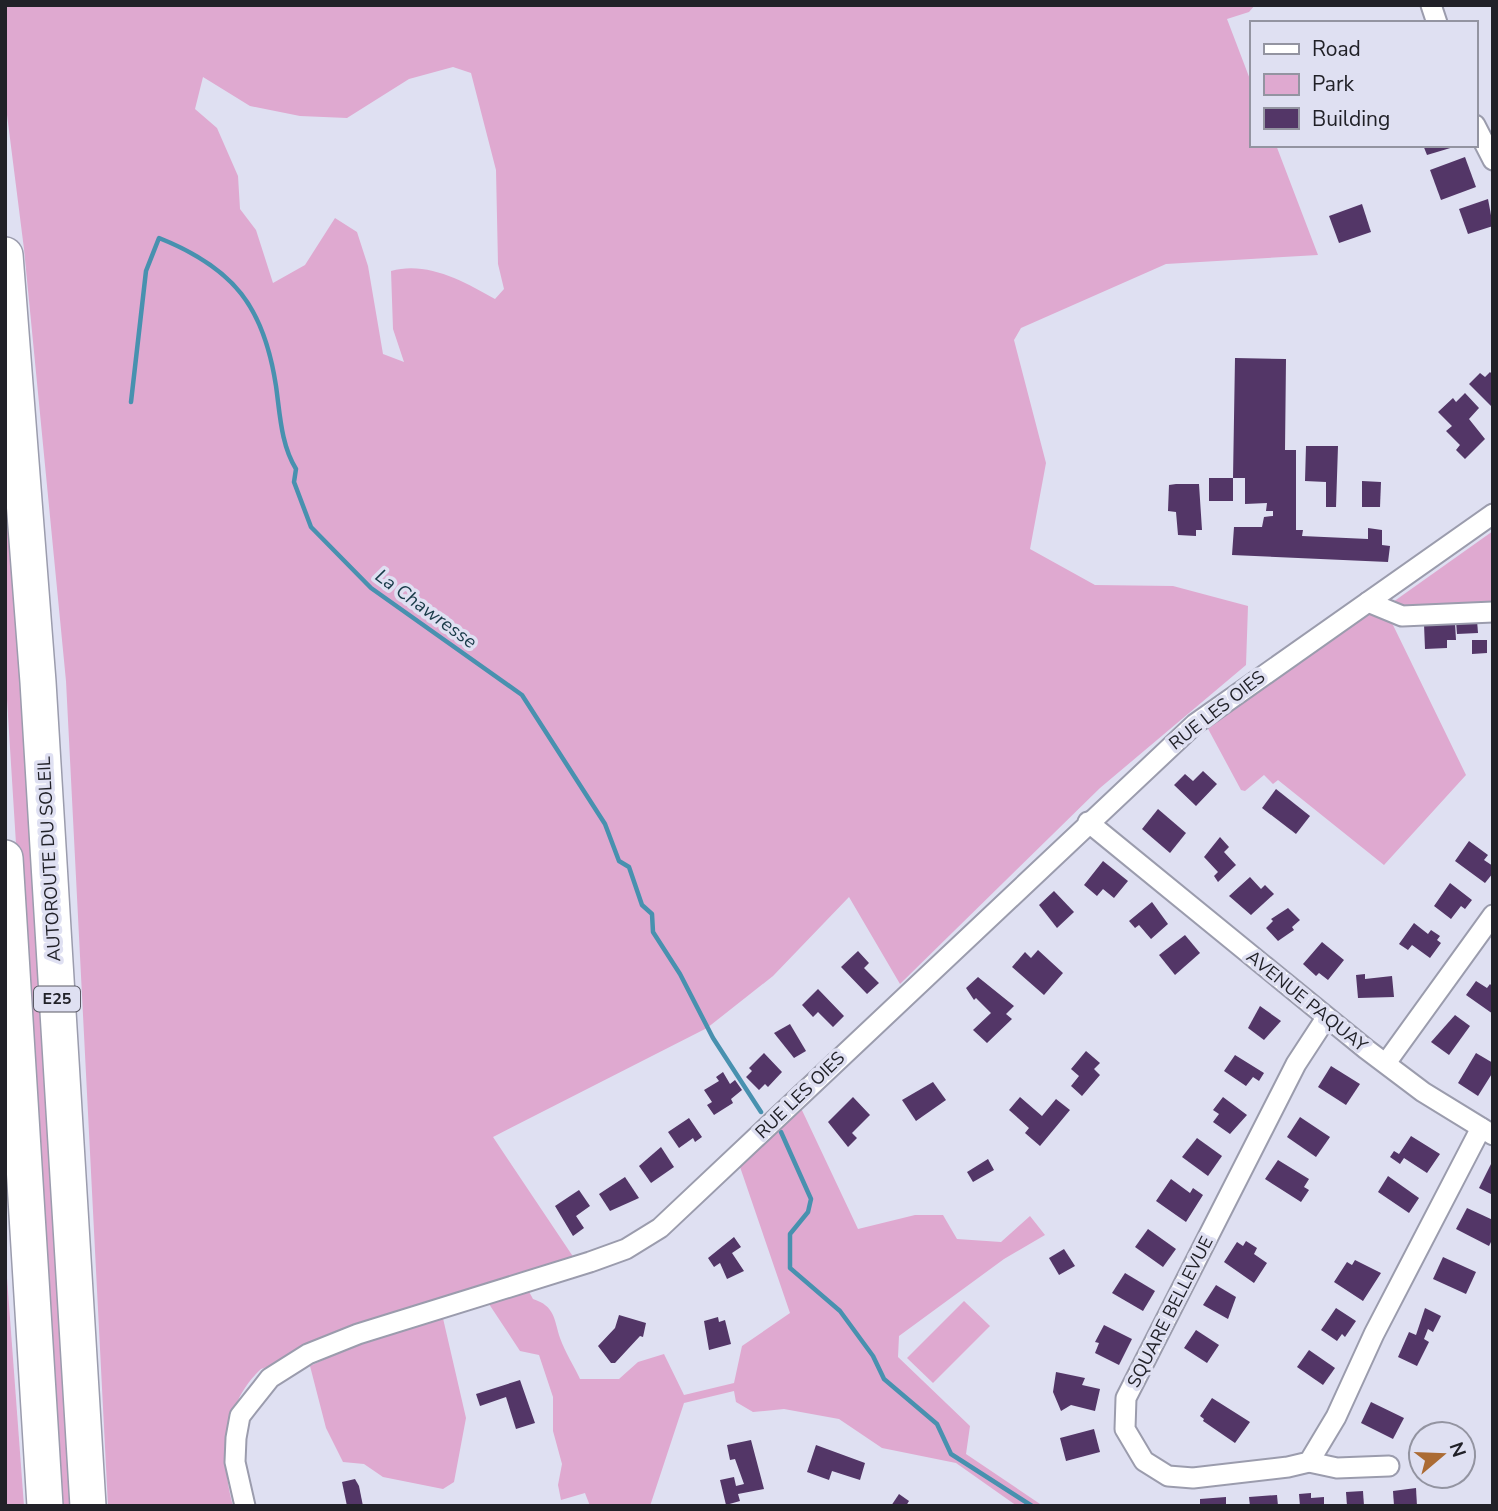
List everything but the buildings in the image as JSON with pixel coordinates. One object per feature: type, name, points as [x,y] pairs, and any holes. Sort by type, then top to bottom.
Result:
[{"type":"highway","name":"AUTOROUTE DU SOLEIL","points":[[5,255],[25,492],[88,1506]]},
{"type":"highway","name":"E25","points":[[5,858],[45,1506]]},
{"type":"street","points":[[1477,129],[1493,160]]},
{"type":"street","name":"RUE LES OIES","points":[[245,1506],[235,1462],[240,1416],[270,1378],[308,1354],[358,1334],[590,1262],[626,1249],[660,1228],[1195,724],[1493,514]]},
{"type":"street","points":[[1368,602],[1402,616],[1493,612]]},
{"type":"street","name":"AVENUE PAQUAY","points":[[1088,822],[1326,1018],[1386,1062],[1493,915]]},
{"type":"street","name":"SQUARE BELLEVUE","points":[[1308,1462],[1288,1467],[1193,1478],[1168,1476],[1144,1461],[1125,1429],[1126,1398],[1296,1064],[1326,1018]]},
{"type":"street","points":[[1386,1062],[1423,1092],[1487,1132],[1374,1334],[1336,1417],[1308,1462],[1337,1468],[1389,1466]]},
{"type":"green space","points":[[5,5],[1255,5],[1249,12],[1227,19],[1250,79],[1250,147],[1277,147],[1318,255],[1166,264],[1021,328],[1014,340],[1046,463],[1030,549],[1095,585],[1173,586],[1248,606],[1246,665],[1100,788],[900,984],[849,897],[773,976],[707,1028],[493,1137],[574,1258],[261,1369],[248,1383],[239,1399],[228,1433],[227,1470],[233,1506],[108,1506],[66,681],[24,249],[5,99]],"holes":[[[453,67],[471,73],[496,170],[498,264],[504,289],[495,299],[444,274],[418,269],[391,271],[393,329],[404,362],[383,354],[368,266],[357,232],[335,218],[305,265],[273,283],[256,230],[240,209],[238,176],[217,128],[195,109],[203,77],[250,106],[300,116],[347,118],[409,79]]]},
{"type":"green space","points":[[5,364],[79,1506],[57,1506],[5,667]]},
{"type":"green space","points":[[1493,531],[1493,607],[1398,610],[1393,602]]},
{"type":"green space","points":[[1374,607],[1393,625],[1466,775],[1384,865],[1278,780],[1273,784],[1264,775],[1245,791],[1241,790],[1206,725]]},
{"type":"green space","points":[[800,1106],[858,1229],[915,1215],[943,1215],[957,1239],[1001,1242],[1030,1216],[1045,1235],[1004,1259],[899,1336],[898,1357],[970,1426],[966,1454],[1043,1506],[1017,1506],[956,1463],[882,1448],[839,1419],[784,1409],[753,1412],[736,1402],[734,1391],[684,1403],[650,1506],[590,1506],[585,1493],[561,1500],[558,1485],[562,1464],[553,1431],[553,1397],[539,1355],[520,1351],[487,1301],[527,1288],[533,1299],[550,1309],[562,1343],[580,1379],[619,1379],[638,1362],[664,1354],[684,1395],[734,1383],[742,1346],[790,1313],[739,1164]]},
{"type":"green space","points":[[5,1251],[24,1506],[5,1506]]},
{"type":"green space","points":[[964,1301],[990,1326],[933,1383],[907,1358]]},
{"type":"green space","points":[[442,1314],[466,1418],[454,1482],[443,1489],[383,1477],[364,1464],[343,1462],[326,1428],[310,1366],[373,1337]]},
{"type":"waterway","name":"La Chawresse","points":[[131,402],[146,271],[159,238],[185,250],[226,277],[253,312],[271,358],[284,440],[296,469],[294,482],[311,527],[371,588],[522,695],[605,824],[619,861],[629,867],[642,905],[652,914],[653,932],[680,974],[713,1038],[761,1112]]},
{"type":"waterway","points":[[781,1132],[811,1199],[808,1212],[790,1234],[790,1268],[840,1311],[873,1356],[884,1379],[937,1424],[951,1454],[1032,1506]]}]
